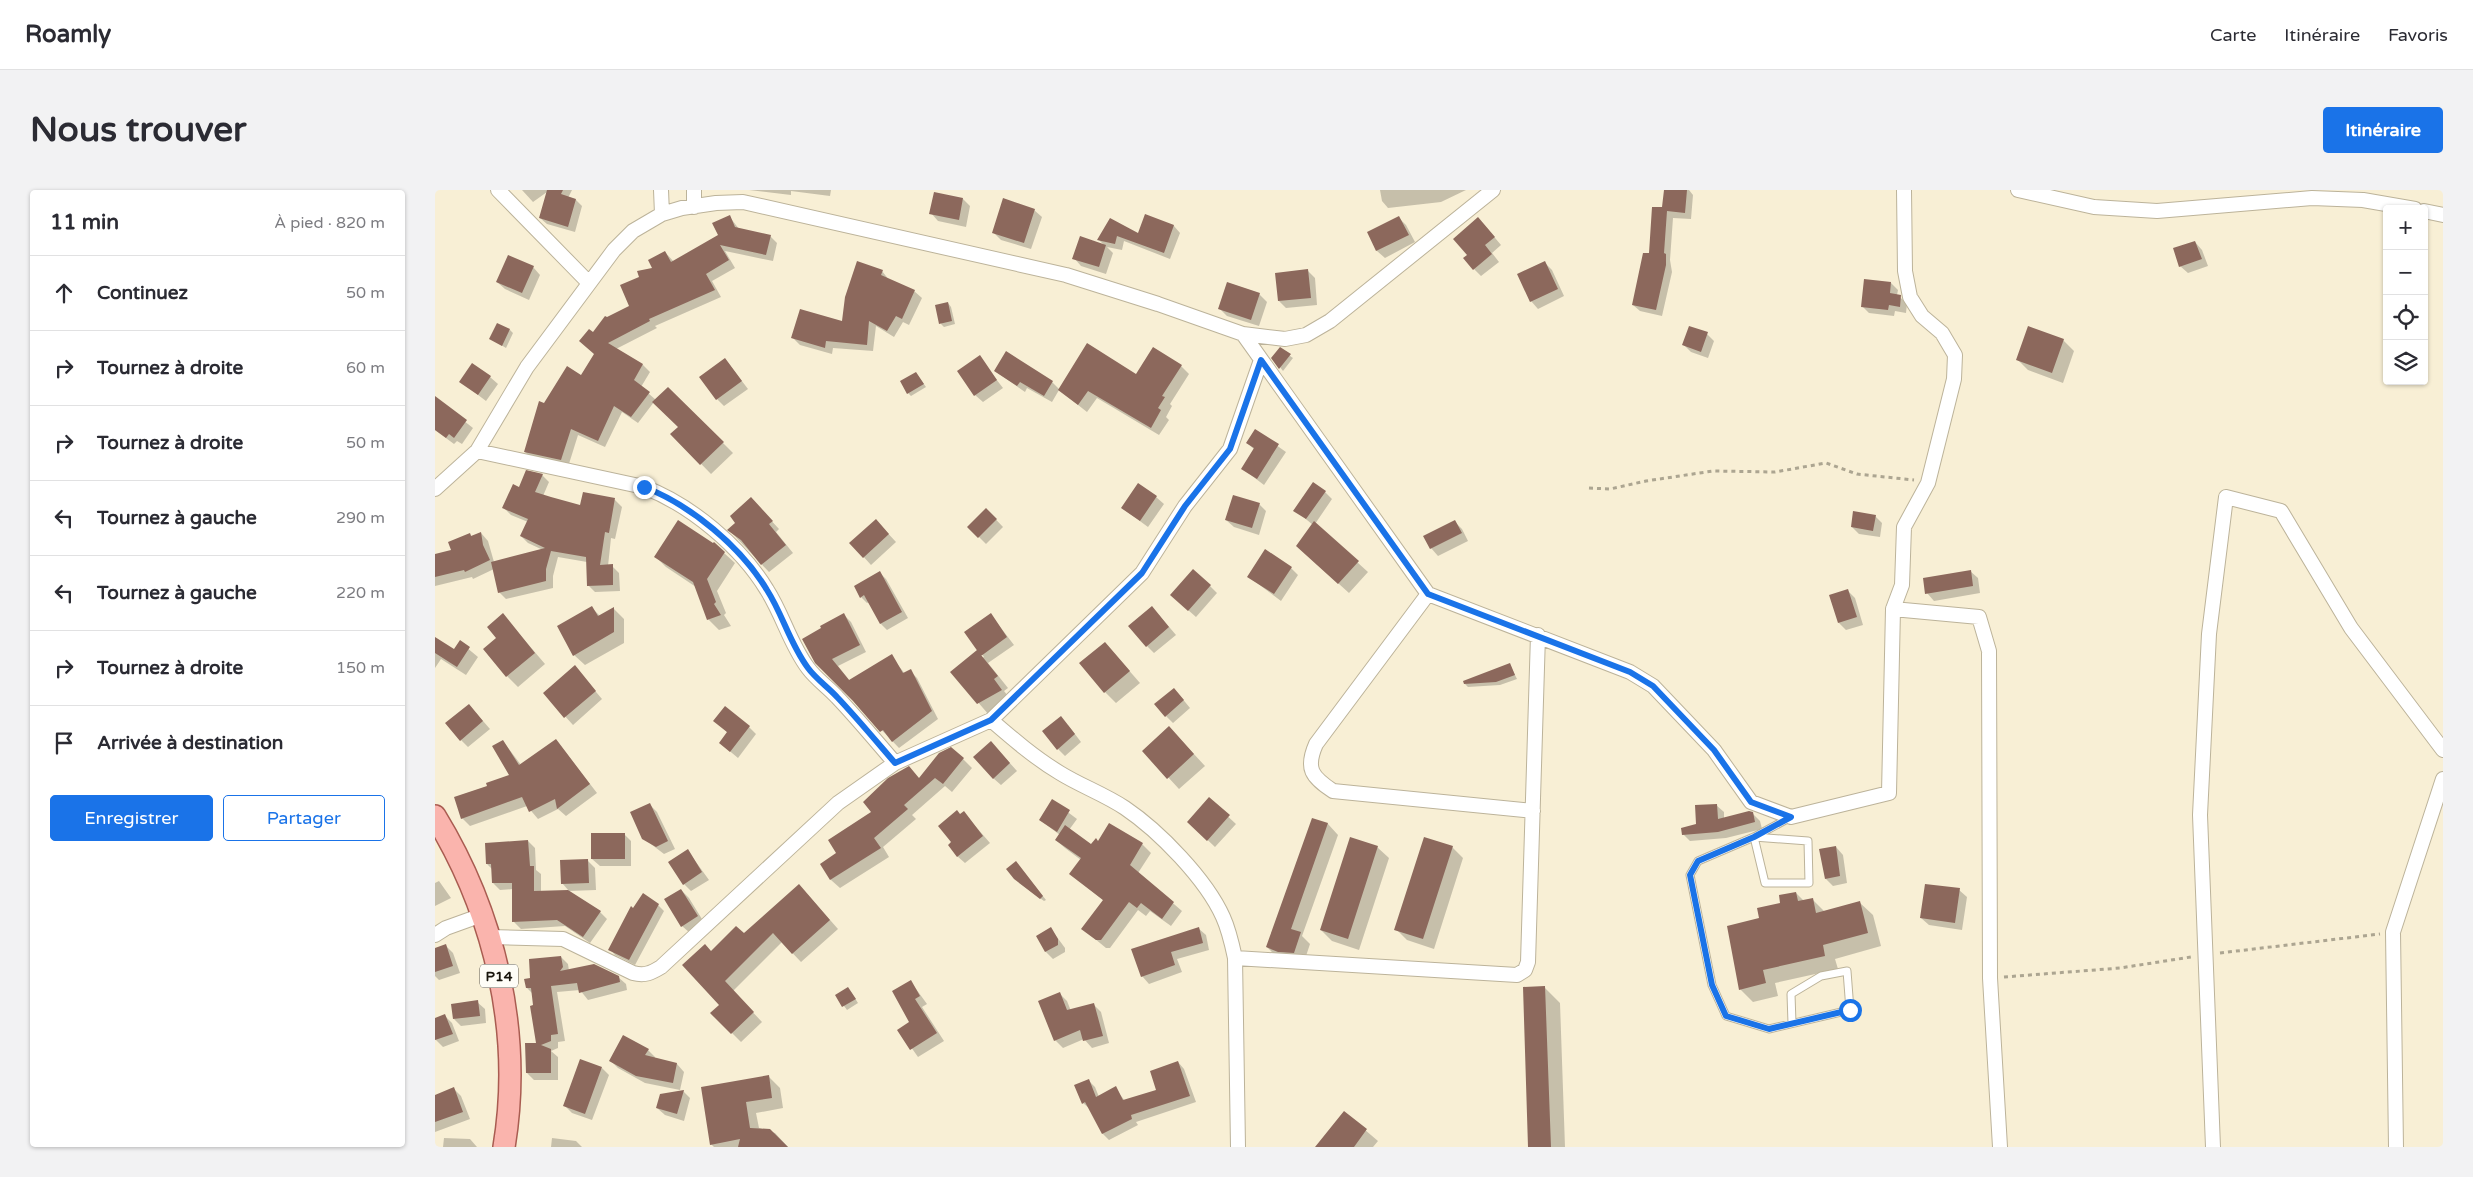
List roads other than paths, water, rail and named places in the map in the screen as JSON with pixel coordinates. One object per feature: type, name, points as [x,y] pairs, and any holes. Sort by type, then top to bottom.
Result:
[{"type":"main road","name":"P14","points":[[435,816],[468,876],[483,915],[505,1013],[511,1070],[504,1147]]},
{"type":"street","points":[[497,190],[589,283]]},
{"type":"street","points":[[661,190],[662,214]]},
{"type":"street","points":[[694,190],[694,207]]},
{"type":"street","points":[[435,489],[477,450],[527,367],[615,250],[633,231],[662,214],[694,207],[743,202],[1066,275],[1158,304],[1243,334],[1285,339],[1306,335],[1329,321],[1493,190]]},
{"type":"street","points":[[1243,334],[1428,594],[1630,672],[1653,686],[1714,750],[1751,802],[1791,817],[1889,793],[1893,609],[1902,585],[1904,527],[1927,483],[1954,380],[1955,355],[1942,334],[1923,316],[1910,297],[1905,271],[1904,190]]},
{"type":"street","points":[[2018,190],[2093,207],[2157,211],[2243,196],[2363,200],[2392,205]]},
{"type":"street","points":[[2428,211],[2442,213]]},
{"type":"street","points":[[489,937],[563,939],[643,976],[661,967],[838,803],[895,763],[991,720],[1142,573],[1185,506],[1230,449],[1261,360]]},
{"type":"street","points":[[477,450],[644,487],[666,496],[691,511],[717,533],[751,568],[768,591],[793,644],[808,668],[838,698],[895,763]]},
{"type":"street","points":[[2213,1147],[2200,815],[2209,634],[2226,496],[2281,511],[2351,628],[2443,750]]},
{"type":"street","points":[[1428,594],[1316,744],[1311,754],[1310,768],[1317,780],[1333,791],[1533,811]]},
{"type":"street","points":[[1893,609],[1979,617],[1989,651],[1990,978],[2000,1147]]},
{"type":"street","points":[[1235,958],[1517,975],[1525,970],[1528,962],[1538,635]]},
{"type":"street","points":[[991,720],[1040,760],[1123,807],[1164,839],[1205,888],[1223,916],[1231,937],[1235,958],[1238,1147]]},
{"type":"street","points":[[2396,1147],[2393,932],[2443,778]]},
{"type":"street","points":[[435,935],[445,928],[483,915]]},
{"type":"lane","points":[[1791,817],[1754,837],[1698,861],[1690,875],[1712,985],[1726,1016],[1769,1029],[1850,1010],[1847,971],[1821,976],[1791,994],[1791,1023]]},
{"type":"lane","points":[[1754,837],[1808,841],[1809,883],[1765,883],[1754,837]]}]
